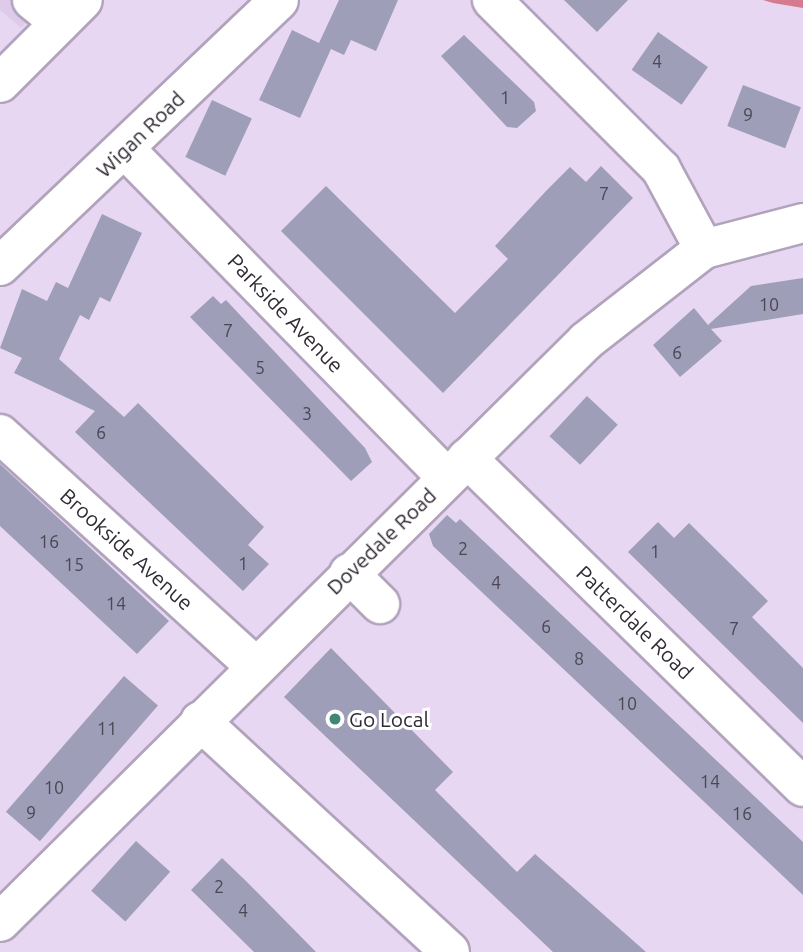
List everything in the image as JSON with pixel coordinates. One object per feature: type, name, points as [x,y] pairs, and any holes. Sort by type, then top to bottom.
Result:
[{"type":"street","name":"Wigan Road","points":[[0,266],[279,0]]},
{"type":"street","points":[[492,0],[661,169],[704,249]]},
{"type":"street","points":[[0,83],[58,8]]},
{"type":"street","name":"Parkside Avenue","points":[[125,149],[457,468]]},
{"type":"street","name":"Dovedale Road","points":[[0,922],[254,665],[586,341],[704,249],[803,223]]},
{"type":"street","name":"Brookside Avenue","points":[[0,434],[254,665]]},
{"type":"street","name":"Patterdale Road","points":[[457,468],[803,787]]},
{"type":"street","points":[[349,573],[380,604]]},
{"type":"street","points":[[200,721],[450,952]]},
{"type":"shaded area","points":[[0,0],[48,0],[21,28],[0,10]]},
{"type":"shaded area","points":[[763,0],[803,0],[803,8],[773,3]]},
{"type":"building","points":[[339,0],[398,0],[376,51],[351,40],[344,55],[331,49],[300,118],[259,100],[292,30],[319,43]]},
{"type":"building","points":[[564,0],[628,0],[597,32]]},
{"type":"building","points":[[658,32],[708,67],[682,105],[632,70]]},
{"type":"building","points":[[464,35],[534,102],[536,111],[517,128],[507,127],[441,56]]},
{"type":"building","points":[[743,85],[801,107],[785,148],[727,126]]},
{"type":"building","points":[[212,100],[252,119],[225,176],[185,157]]},
{"type":"building","points":[[601,166],[633,198],[443,393],[281,231],[326,186],[455,313],[508,259],[495,246],[546,191],[570,167],[586,182]]},
{"type":"building","points":[[102,214],[142,233],[110,302],[100,297],[89,320],[80,315],[59,359],[124,417],[138,403],[264,527],[248,545],[269,564],[243,591],[75,432],[95,411],[14,373],[22,358],[0,348],[22,289],[47,301],[56,282],[68,288]]},
{"type":"building","points":[[803,278],[803,314],[711,329],[722,341],[680,377],[653,345],[694,308],[708,325],[751,286]]},
{"type":"building","points":[[213,296],[221,304],[226,300],[365,448],[372,462],[351,481],[190,317]]},
{"type":"building","points":[[587,396],[618,425],[580,465],[549,436]]},
{"type":"building","points":[[0,464],[169,621],[137,654],[0,526]]},
{"type":"building","points":[[447,515],[456,523],[460,519],[803,842],[803,895],[433,546],[429,534]]},
{"type":"building","points":[[658,522],[674,538],[689,523],[768,601],[752,617],[803,668],[803,723],[628,552]]},
{"type":"building","points":[[331,648],[453,772],[435,790],[517,872],[535,854],[646,952],[553,952],[284,697]]},
{"type":"building","points":[[124,676],[158,706],[40,841],[6,812]]},
{"type":"building","points":[[136,841],[170,872],[125,922],[91,891]]},
{"type":"building","points":[[222,858],[316,952],[254,952],[191,890]]},
{"type":"place","name":"Go Local","points":[[335,719]]}]
